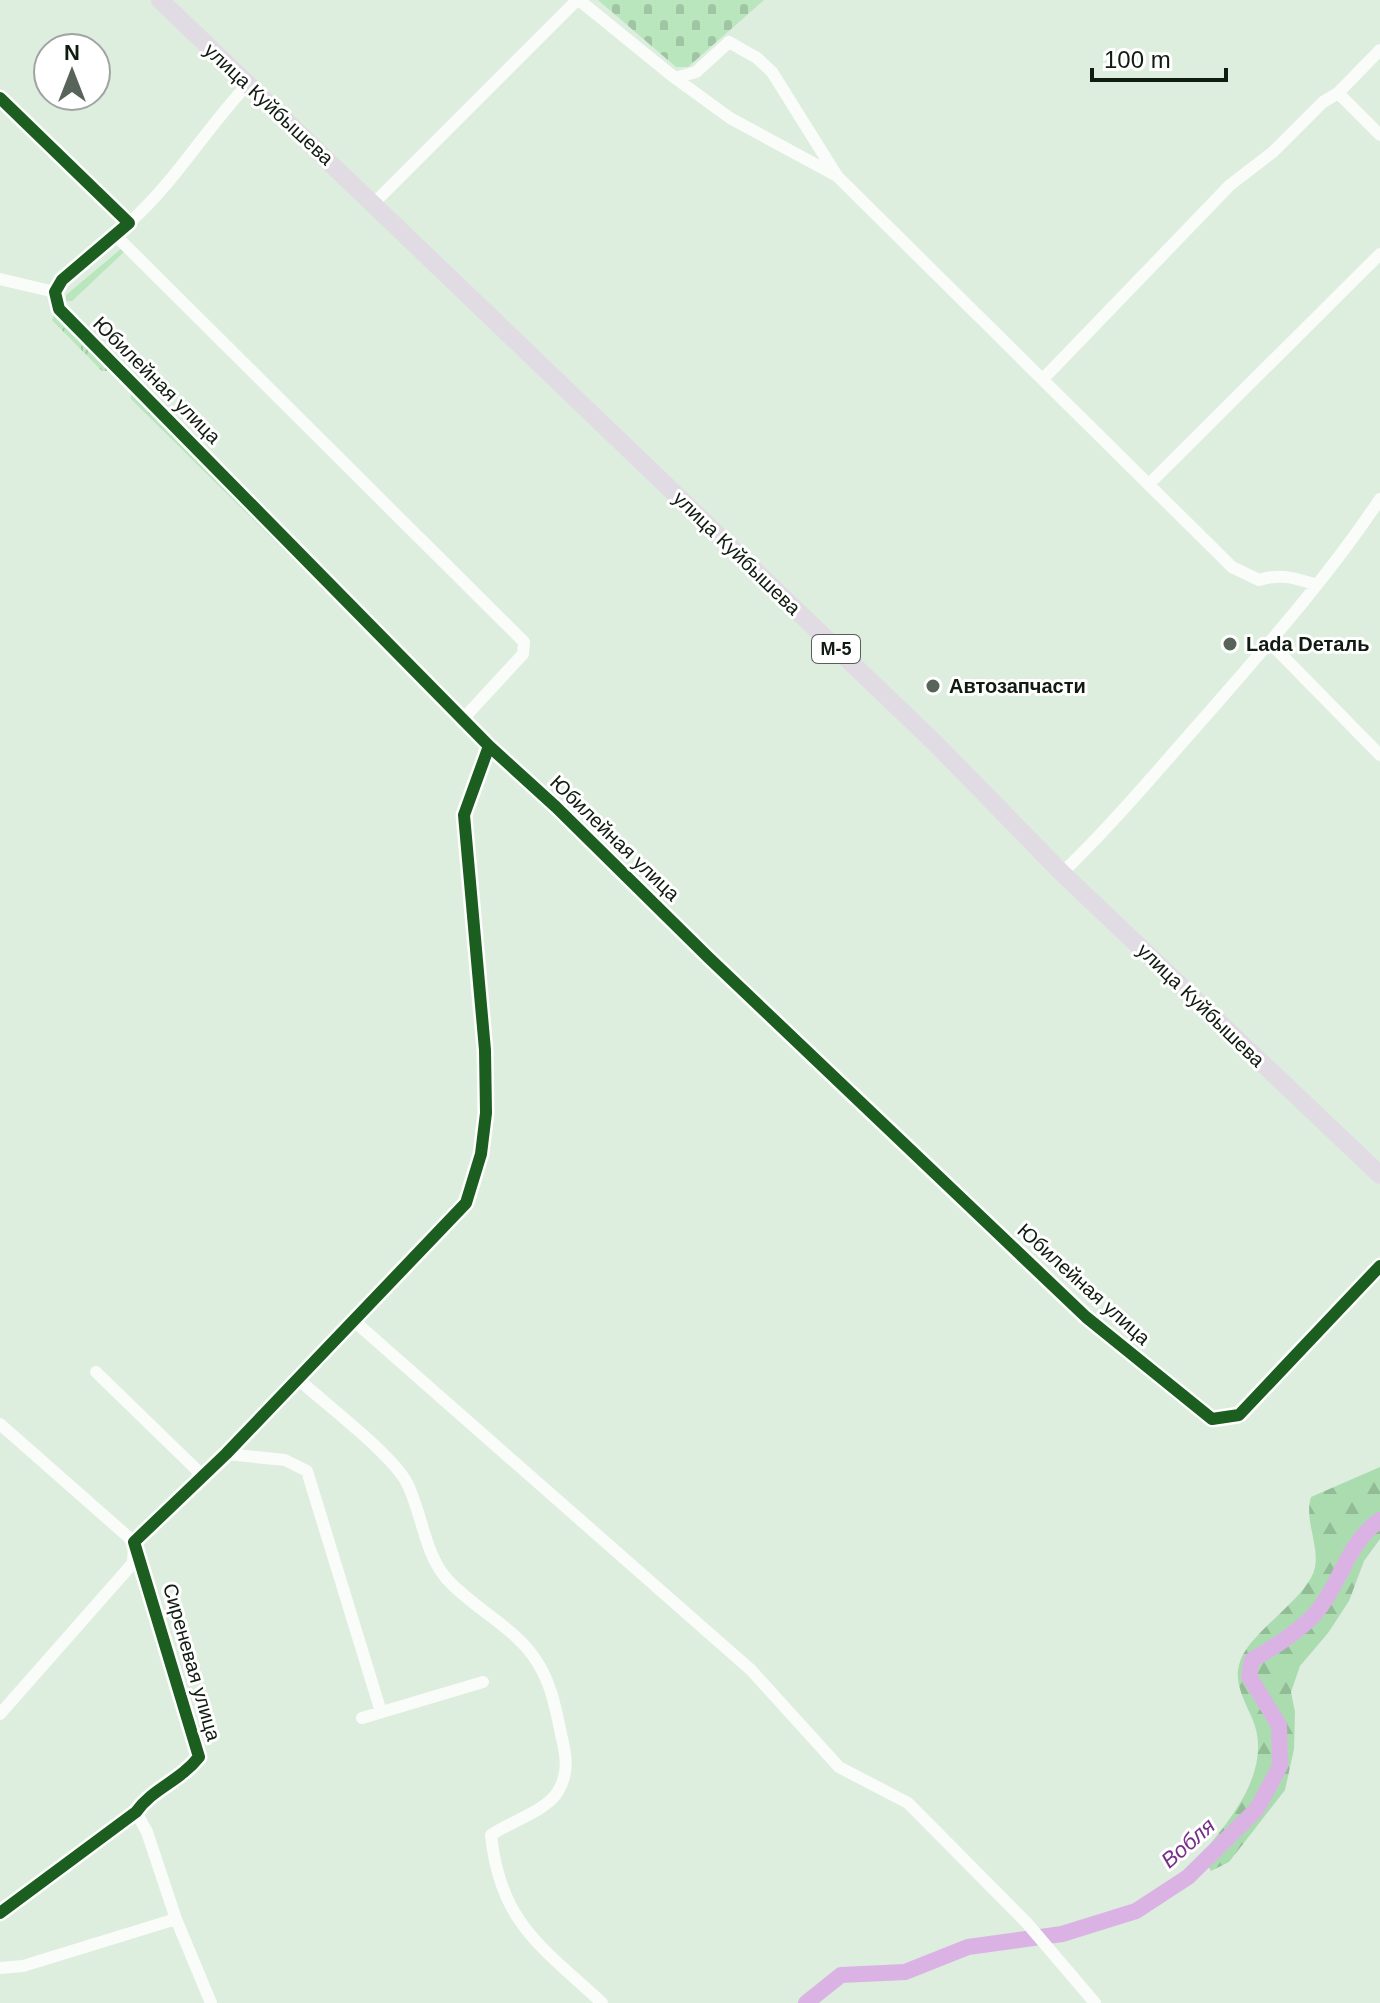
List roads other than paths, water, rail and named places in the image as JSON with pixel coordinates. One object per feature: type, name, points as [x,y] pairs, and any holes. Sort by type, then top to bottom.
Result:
[{"type":"highway","name":"улица Куйбышева","points":[[160,0],[936,744],[1062,873],[1380,1175]]},
{"type":"street","points":[[374,203],[578,0],[730,118],[837,176]]},
{"type":"street","points":[[675,78],[696,72],[729,42],[757,58],[772,72],[837,176],[1244,576],[1259,580],[1290,576],[1317,585]]},
{"type":"street","points":[[1043,379],[1230,185],[1273,152],[1380,50]]},
{"type":"street","points":[[0,279],[55,292],[62,280],[163,192],[221,113],[247,85]]},
{"type":"street","points":[[1338,93],[1380,135]]},
{"type":"street","points":[[0,98],[129,223]]},
{"type":"street","points":[[115,235],[524,642],[523,654],[463,719]]},
{"type":"street","points":[[1149,484],[1380,254]]},
{"type":"street","name":"Юбилейная улица","points":[[55,292],[59,309],[489,746],[1086,1317],[1212,1419],[1239,1415],[1380,1266]]},
{"type":"street","points":[[1062,873],[1100,837],[1269,642],[1317,585],[1380,499]]},
{"type":"street","points":[[1269,642],[1380,755]]},
{"type":"street","points":[[0,1714],[133,1563],[134,1542],[201,1474],[226,1454],[466,1203],[481,1154],[486,1113],[485,1050],[464,815],[489,746]]},
{"type":"street","points":[[354,1321],[751,1670],[839,1767],[908,1803],[1026,1922],[1095,2003]]},
{"type":"street","points":[[96,1372],[201,1474]]},
{"type":"street","points":[[297,1378],[394,1462],[423,1521],[429,1550],[445,1577],[517,1639],[538,1663],[553,1695],[568,1764],[557,1793],[539,1809],[515,1818],[491,1835],[494,1868],[511,1909],[535,1944],[602,2003]]},
{"type":"street","points":[[0,1424],[134,1542]]},
{"type":"street","points":[[226,1454],[276,1458],[307,1471],[381,1712]]},
{"type":"street","name":"Сиреневая улица","points":[[134,1542],[170,1650],[199,1757],[183,1776],[144,1799],[136,1812]]},
{"type":"street","points":[[362,1718],[483,1682]]},
{"type":"street","points":[[0,1913],[136,1812],[147,1832],[176,1919],[211,2003]]},
{"type":"street","points":[[0,1968],[23,1966],[176,1919]]},
{"type":"waterway","name":"Вобля","points":[[806,2003],[841,1975],[905,1972],[968,1947],[1062,1934],[1136,1911],[1188,1877],[1257,1809],[1280,1766],[1279,1725],[1249,1676],[1252,1660],[1313,1616],[1359,1540],[1380,1520]]},
{"type":"place","name":"Lada Dеталь","points":[[1230,644]]},
{"type":"place","name":"Автозапчасти","points":[[933,686]]}]
